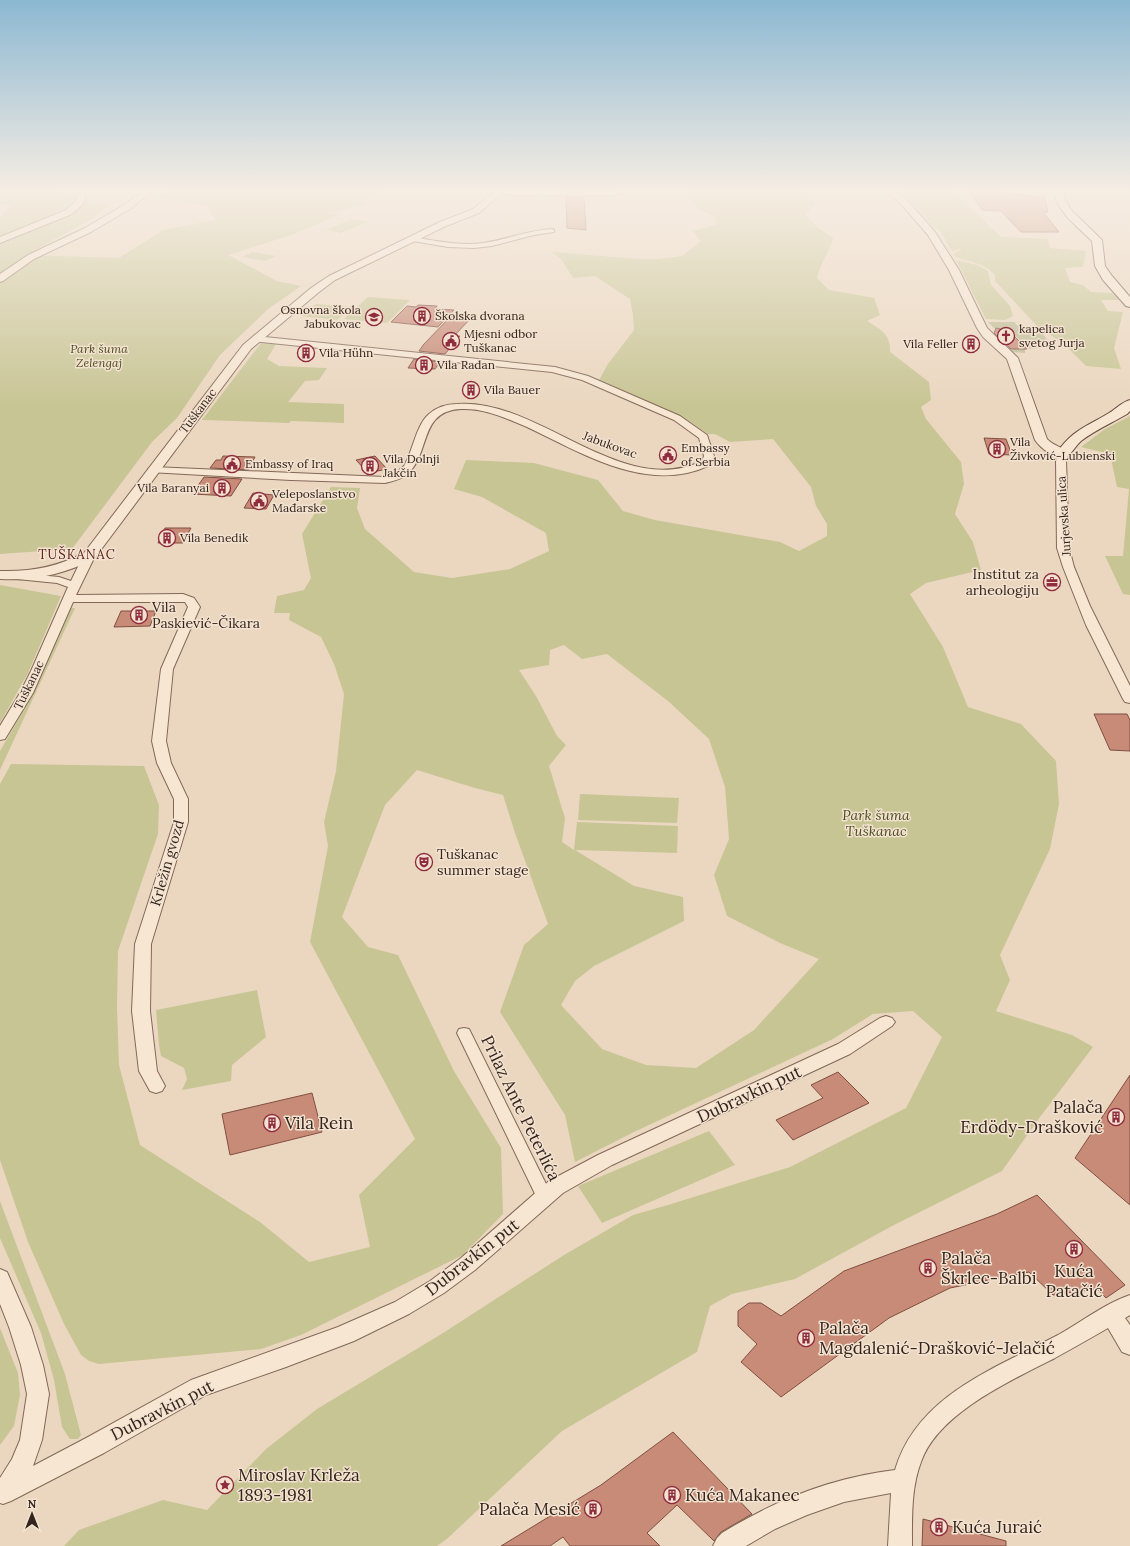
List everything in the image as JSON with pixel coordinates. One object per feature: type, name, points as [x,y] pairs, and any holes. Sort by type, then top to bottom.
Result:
[{"type":"main road","points":[[1099,261],[1100,266],[1107,278],[1130,304]]},
{"type":"main road","points":[[1063,454],[1081,435],[1130,404]]},
{"type":"street","points":[[0,279],[25,261]]},
{"type":"street","name":"Tuškanac","points":[[0,736],[17,710],[31,682],[89,556],[220,381],[255,339],[315,290],[332,278],[367,261]]},
{"type":"street","points":[[949,261],[982,328],[987,335],[1012,358],[1041,440],[1046,446],[1063,454]]},
{"type":"street","name":"Jabukovac","points":[[153,470],[291,477],[394,479],[407,470],[430,418],[438,411],[467,406],[496,410],[621,466],[666,473],[690,470],[706,463],[709,456],[704,437],[677,418],[585,378],[552,369],[255,339]]},
{"type":"street","name":"Jurjevska ulica","points":[[1063,454],[1061,473],[1063,548],[1066,560],[1085,608],[1130,699]]},
{"type":"street","points":[[4,575],[26,575],[45,571],[89,556]]},
{"type":"street","points":[[4,575],[59,580],[75,586]]},
{"type":"street","name":"Krležin gvozd","points":[[69,599],[182,598],[190,600],[194,607],[166,670],[159,741],[164,763],[181,799],[181,822],[143,944],[141,1011],[148,1071],[156,1086]]},
{"type":"street","name":"Dubravkin put","points":[[2,1495],[96,1445],[199,1387],[286,1357],[346,1334],[402,1308],[437,1287],[468,1264],[556,1187],[605,1160],[844,1049],[886,1022]]},
{"type":"street","name":"Prilaz Ante Peterlića","points":[[464,1033],[545,1198]]},
{"type":"street","points":[[0,1278],[20,1327],[32,1366],[38,1394],[31,1440],[21,1466],[2,1495]]},
{"type":"street","points":[[900,1546],[900,1521],[905,1480],[910,1458],[920,1438],[942,1414],[982,1386],[1090,1328],[1130,1304]]},
{"type":"street","points":[[1111,1315],[1125,1334],[1130,1345]]},
{"type":"street","points":[[726,1546],[772,1517],[817,1500],[881,1482],[905,1480]]},
{"type":"green space","name":"Park šuma Zelengaj","points":[[0,261],[240,261],[277,281],[301,286],[268,309],[220,355],[177,418],[152,442],[72,549],[0,554]]},
{"type":"green space","name":"Park šuma Tuškanac","points":[[562,261],[823,261],[817,278],[829,290],[874,298],[880,315],[867,321],[881,330],[887,337],[890,352],[929,382],[931,400],[921,407],[926,419],[961,462],[964,484],[955,514],[973,542],[981,570],[926,583],[910,594],[943,647],[968,707],[1021,724],[1056,761],[1059,804],[1050,849],[1000,955],[1010,980],[996,1011],[1072,1035],[1093,1047],[1040,1117],[1002,1171],[894,1225],[795,1279],[732,1294],[710,1306],[697,1352],[562,1431],[448,1538],[437,1546],[64,1546],[79,1530],[163,1500],[207,1510],[266,1449],[317,1409],[443,1333],[564,1255],[633,1215],[790,1167],[906,1108],[942,1037],[913,1011],[873,1014],[833,1039],[634,1132],[575,1162],[565,1115],[500,1012],[524,945],[548,924],[503,795],[417,770],[385,805],[342,917],[368,947],[398,955],[454,1071],[501,1148],[503,1214],[463,1255],[301,1335],[261,1349],[99,1364],[89,1361],[81,1355],[64,1324],[28,1242],[0,1160],[0,784],[11,764],[144,766],[159,805],[158,834],[118,951],[117,1007],[119,1065],[140,1145],[260,1222],[309,1262],[370,1247],[359,1195],[415,1139],[310,942],[328,846],[324,822],[336,771],[344,694],[334,664],[321,637],[289,620],[290,613],[274,613],[277,596],[304,590],[311,578],[302,534],[331,487],[360,488],[357,508],[365,529],[414,572],[452,578],[510,569],[549,551],[546,533],[482,497],[454,489],[466,460],[534,463],[598,480],[623,511],[655,520],[780,542],[799,551],[827,536],[827,524],[816,506],[811,487],[773,439],[730,442],[715,434],[708,434],[686,419],[603,384],[599,380],[608,364],[634,330],[630,299],[595,276],[573,278]],"holes":[[[564,645],[582,659],[607,654],[668,701],[709,739],[725,787],[729,839],[714,875],[727,916],[780,943],[819,959],[754,1030],[696,1068],[646,1065],[602,1049],[561,1005],[575,981],[594,966],[684,921],[683,897],[634,886],[575,850],[677,853],[678,826],[577,822],[574,850],[562,842],[565,818],[549,766],[566,745],[557,736],[536,696],[519,670],[549,665],[550,650]]]},
{"type":"green space","points":[[957,261],[977,265],[988,271],[991,285],[1010,306],[1013,316],[1005,320],[986,319]]},
{"type":"green space","points":[[970,261],[1084,261],[1083,267],[1065,268],[1070,282],[1083,285],[1091,292],[1112,293],[1120,300],[1101,300],[1108,311],[1123,312],[1114,348],[1121,369],[1086,366],[1064,344],[1038,327],[995,281],[995,275],[977,263]]},
{"type":"green space","points":[[368,297],[410,300],[387,323],[344,319]]},
{"type":"green space","points":[[316,304],[352,307],[337,320],[301,316]]},
{"type":"green space","points":[[261,343],[276,344],[267,359],[279,366],[327,368],[319,380],[305,381],[288,402],[344,404],[344,423],[202,420]]},
{"type":"green space","points":[[1130,416],[1130,595],[1123,594],[1105,556],[1123,556],[1129,489],[1117,487],[1110,454],[1081,447],[1105,429]]},
{"type":"green space","points":[[0,585],[61,596],[28,673],[0,723]]},
{"type":"green space","points":[[71,608],[75,608],[0,770],[0,751],[25,708]]},
{"type":"green space","points":[[580,794],[679,798],[677,823],[578,820]]},
{"type":"green space","points":[[257,990],[266,1037],[232,1065],[231,1081],[182,1090],[187,1079],[184,1068],[161,1056],[156,1010]]},
{"type":"green space","points":[[709,1131],[735,1165],[602,1223],[578,1186]]},
{"type":"green space","points":[[0,1201],[65,1374],[81,1435],[78,1439],[70,1439],[62,1427],[54,1380],[41,1333],[0,1238]]},
{"type":"green space","points":[[0,1328],[18,1373],[20,1395],[14,1426],[0,1445]]},
{"type":"shaded area","points":[[988,322],[1015,322],[1016,325],[1028,326],[1038,330],[1045,337],[1051,347],[1025,349],[1025,353],[1013,352],[1012,348],[1004,342],[1021,341],[1010,331],[994,328]]},
{"type":"building","name":"Školska dvorana","points":[[418,305],[437,306],[435,309],[454,310],[438,327],[391,322],[407,306],[416,307]]},
{"type":"building","points":[[452,315],[472,317],[454,336],[460,336],[445,354],[419,351],[424,344]]},
{"type":"building","points":[[996,328],[1009,331],[1027,349],[1011,349],[994,333]]},
{"type":"building","name":"Vila Radan","points":[[414,359],[440,362],[435,369],[408,368]]},
{"type":"building","points":[[984,438],[1006,439],[1012,455],[989,454]]},
{"type":"building","name":"Embassy of Iraq","points":[[223,456],[255,457],[248,470],[210,468],[216,460],[221,460]]},
{"type":"building","name":"Vila Dolnji Jakčin","points":[[375,456],[387,469],[368,473],[356,460]]},
{"type":"building","name":"Vila Baranyai","points":[[204,477],[242,479],[231,496],[192,494]]},
{"type":"building","name":"Veleposlanstvo Mađarske","points":[[253,493],[274,495],[266,509],[244,508]]},
{"type":"building","name":"Vila Benedik","points":[[165,528],[191,528],[183,543],[158,543]]},
{"type":"building","name":"Vila Paskiević-Čikara","points":[[121,611],[156,611],[150,626],[114,627]]},
{"type":"building","points":[[1094,714],[1127,714],[1130,720],[1130,751],[1110,750]]},
{"type":"building","points":[[838,1072],[869,1103],[793,1140],[776,1120],[823,1098],[811,1085]]},
{"type":"building","name":"Palača Erdödy-Drašković","points":[[1130,1075],[1130,1205],[1075,1158]]},
{"type":"building","name":"Vila Rein","points":[[312,1093],[322,1132],[230,1155],[222,1114]]},
{"type":"building","points":[[1037,1195],[1125,1285],[1106,1298],[1097,1289],[1053,1295],[1029,1272],[950,1288],[889,1318],[781,1397],[741,1362],[757,1344],[738,1326],[738,1311],[749,1303],[761,1303],[781,1316],[844,1271],[997,1214]]},
{"type":"building","name":"Kuća Makanec","points":[[673,1432],[752,1514],[721,1532],[714,1541],[677,1505],[647,1533],[660,1546],[570,1546],[563,1537],[550,1546],[501,1546],[601,1485]]},
{"type":"building","name":"Kuća Juraić","points":[[923,1519],[1006,1541],[1006,1546],[922,1546]]},
{"type":"place","name":"Školska dvorana","points":[[422,316]]},
{"type":"place","name":"Osnovna škola Jabukovac","points":[[374,317]]},
{"type":"place","name":"kapelica svetog Jurja","points":[[1006,336]]},
{"type":"place","name":"Mjesni odbor Tuškanac","points":[[451,341]]},
{"type":"place","name":"Vila Feller","points":[[971,344]]},
{"type":"place","name":"Vila Hühn","points":[[306,353]]},
{"type":"place","name":"Vila Radan","points":[[424,365]]},
{"type":"place","name":"Vila Bauer","points":[[471,390]]},
{"type":"place","name":"Vila Živković-Lubienski","points":[[997,449]]},
{"type":"place","name":"Embassy of Serbia","points":[[668,455]]},
{"type":"place","name":"Embassy of Iraq","points":[[232,464]]},
{"type":"place","name":"Vila Dolnji Jakčin","points":[[370,466]]},
{"type":"place","name":"Vila Baranyai","points":[[222,488]]},
{"type":"place","name":"Veleposlanstvo Mađarske","points":[[259,501]]},
{"type":"place","name":"Vila Benedik","points":[[167,538]]},
{"type":"place","name":"Institut za arheologiju","points":[[1052,582]]},
{"type":"place","name":"Vila Paskiević-Čikara","points":[[139,615]]},
{"type":"place","name":"Tuškanac summer stage","points":[[424,862]]},
{"type":"place","name":"Palača Erdödy-Drašković","points":[[1116,1117]]},
{"type":"place","name":"Vila Rein","points":[[272,1123]]},
{"type":"place","name":"Kuća Patačić","points":[[1074,1249]]},
{"type":"place","name":"Palača Škrlec-Balbi","points":[[928,1268]]},
{"type":"place","name":"Palača Magdalenić-Drašković-Jelačić","points":[[806,1338]]},
{"type":"place","name":"Miroslav Krleža 1893-1981","points":[[225,1485]]},
{"type":"place","name":"Kuća Makanec","points":[[672,1495]]},
{"type":"place","name":"Palača Mesić","points":[[593,1509]]},
{"type":"place","name":"Kuća Juraić","points":[[939,1527]]},
{"type":"district","name":"TUŠKANAC","points":[[77,554]]}]
